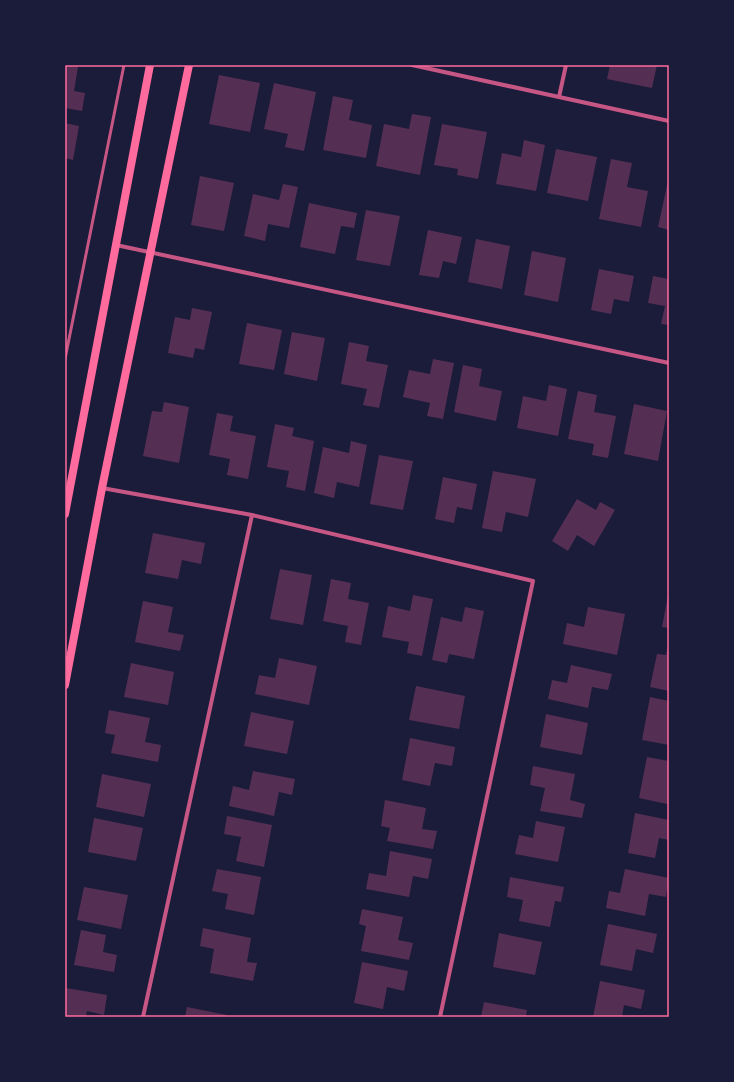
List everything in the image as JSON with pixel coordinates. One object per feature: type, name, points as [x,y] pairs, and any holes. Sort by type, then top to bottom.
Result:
[{"type":"main road","points":[[65,514],[150,65]]},
{"type":"main road","points":[[65,685],[102,488],[189,65]]},
{"type":"street","points":[[412,65],[669,121]]},
{"type":"street","points":[[560,97],[566,65]]},
{"type":"street","points":[[116,245],[669,363]]},
{"type":"street","points":[[102,488],[252,515],[533,581],[440,1017]]},
{"type":"street","points":[[143,1017],[252,515]]},
{"type":"lane","points":[[65,359],[124,65]]},
{"type":"building","points":[[65,65],[78,67],[74,91],[85,93],[82,111],[65,108]]},
{"type":"building","points":[[610,65],[657,65],[652,88],[607,79]]},
{"type":"building","points":[[219,75],[260,83],[250,132],[209,124]]},
{"type":"building","points":[[274,83],[316,92],[304,151],[285,147],[288,134],[264,129]]},
{"type":"building","points":[[333,96],[353,100],[349,120],[372,125],[366,158],[323,150]]},
{"type":"building","points":[[412,114],[431,117],[420,175],[376,166],[384,124],[409,129]]},
{"type":"building","points":[[65,123],[79,126],[73,160],[65,158]]},
{"type":"building","points":[[442,124],[487,132],[478,179],[457,175],[458,169],[434,165]]},
{"type":"building","points":[[524,140],[545,145],[536,191],[496,184],[502,153],[521,157]]},
{"type":"building","points":[[556,149],[597,157],[588,201],[547,193]]},
{"type":"building","points":[[611,159],[632,163],[627,187],[648,191],[641,227],[599,219]]},
{"type":"building","points":[[200,176],[234,183],[224,231],[191,225]]},
{"type":"building","points":[[669,181],[669,230],[658,227]]},
{"type":"building","points":[[283,184],[298,187],[289,228],[268,224],[265,241],[244,236],[253,194],[279,200]]},
{"type":"building","points":[[309,203],[357,213],[354,228],[341,226],[335,254],[300,247]]},
{"type":"building","points":[[366,210],[400,216],[390,266],[356,260]]},
{"type":"building","points":[[428,230],[462,237],[456,264],[443,261],[439,278],[419,275]]},
{"type":"building","points":[[476,239],[510,246],[502,289],[468,282]]},
{"type":"building","points":[[532,251],[566,258],[558,302],[524,295]]},
{"type":"building","points":[[599,269],[634,276],[629,302],[614,299],[611,314],[591,310]]},
{"type":"building","points":[[653,276],[669,279],[669,325],[661,324],[665,306],[648,303]]},
{"type":"building","points":[[192,308],[212,312],[204,350],[195,348],[193,358],[168,353],[175,317],[190,320]]},
{"type":"building","points":[[247,323],[282,330],[274,370],[239,364]]},
{"type":"building","points":[[292,332],[325,338],[317,381],[284,374]]},
{"type":"building","points":[[349,342],[369,346],[366,361],[388,365],[379,408],[363,405],[367,389],[341,384]]},
{"type":"building","points":[[433,359],[454,363],[443,419],[427,416],[430,403],[403,397],[409,370],[430,374]]},
{"type":"building","points":[[463,365],[482,369],[479,386],[502,391],[496,421],[454,412]]},
{"type":"building","points":[[549,385],[567,389],[558,436],[517,428],[523,396],[546,401]]},
{"type":"building","points":[[578,391],[597,395],[594,412],[616,416],[608,458],[592,455],[594,444],[568,439]]},
{"type":"building","points":[[164,402],[189,407],[179,463],[143,456],[152,411],[162,412]]},
{"type":"building","points":[[634,404],[667,411],[658,461],[624,454]]},
{"type":"building","points":[[217,413],[233,416],[230,431],[256,436],[248,479],[227,475],[230,459],[209,455]]},
{"type":"building","points":[[275,424],[294,428],[292,436],[314,441],[305,491],[286,487],[289,471],[267,467]]},
{"type":"building","points":[[351,441],[367,445],[359,487],[337,482],[334,498],[314,493],[323,447],[349,453]]},
{"type":"building","points":[[379,455],[413,461],[403,510],[370,504]]},
{"type":"building","points":[[493,471],[536,479],[528,517],[506,512],[502,532],[482,528]]},
{"type":"building","points":[[443,477],[477,484],[472,510],[457,507],[454,523],[435,519]]},
{"type":"building","points":[[577,499],[596,510],[600,502],[615,510],[594,546],[577,535],[568,551],[552,541]]},
{"type":"building","points":[[153,533],[205,543],[201,564],[182,560],[178,579],[145,573]]},
{"type":"building","points":[[280,569],[312,575],[303,625],[270,619]]},
{"type":"building","points":[[331,579],[351,583],[348,599],[369,603],[361,645],[345,642],[348,626],[323,621]]},
{"type":"building","points":[[413,595],[433,599],[422,656],[407,653],[409,642],[382,637],[388,606],[410,611]]},
{"type":"building","points":[[669,595],[669,628],[662,627]]},
{"type":"building","points":[[143,601],[173,607],[168,632],[184,635],[180,651],[135,642]]},
{"type":"building","points":[[465,607],[484,611],[474,659],[449,654],[447,663],[432,660],[441,617],[462,622]]},
{"type":"building","points":[[588,607],[625,614],[617,655],[563,644],[567,623],[584,627]]},
{"type":"building","points":[[668,646],[669,691],[650,687],[657,654],[666,655]]},
{"type":"building","points":[[279,658],[317,666],[309,705],[255,694],[259,675],[275,678]]},
{"type":"building","points":[[131,663],[174,672],[168,705],[124,697]]},
{"type":"building","points":[[571,665],[612,674],[608,690],[592,687],[588,708],[548,699],[552,680],[567,683]]},
{"type":"building","points":[[416,686],[465,696],[459,729],[409,720]]},
{"type":"building","points":[[650,697],[669,701],[669,745],[642,740]]},
{"type":"building","points":[[109,710],[150,718],[145,742],[161,745],[158,762],[111,753],[115,735],[105,733]]},
{"type":"building","points":[[251,712],[294,721],[287,754],[244,746]]},
{"type":"building","points":[[546,714],[588,723],[582,755],[540,747]]},
{"type":"building","points":[[410,738],[455,747],[452,766],[435,763],[430,786],[402,780]]},
{"type":"building","points":[[647,757],[669,761],[669,796],[667,804],[639,798]]},
{"type":"building","points":[[533,766],[575,774],[570,800],[585,804],[582,818],[540,811],[545,788],[530,785]]},
{"type":"building","points":[[253,771],[295,779],[292,795],[279,792],[274,816],[229,806],[233,786],[249,790]]},
{"type":"building","points":[[102,774],[151,784],[144,817],[96,807]]},
{"type":"building","points":[[385,800],[426,808],[422,829],[437,831],[433,849],[387,841],[390,828],[381,826]]},
{"type":"building","points":[[635,813],[669,820],[669,840],[659,838],[655,858],[628,853]]},
{"type":"building","points":[[227,816],[272,825],[264,867],[236,861],[241,837],[224,834]]},
{"type":"building","points":[[94,818],[143,828],[136,861],[88,852]]},
{"type":"building","points":[[536,821],[565,827],[558,862],[515,854],[519,835],[533,838]]},
{"type":"building","points":[[390,851],[432,859],[428,879],[413,876],[409,897],[366,889],[369,873],[386,876]]},
{"type":"building","points":[[217,869],[261,877],[254,915],[225,909],[228,894],[212,891]]},
{"type":"building","points":[[625,869],[669,878],[666,897],[649,894],[645,916],[606,908],[609,891],[620,893]]},
{"type":"building","points":[[510,877],[564,887],[561,902],[555,901],[550,927],[519,921],[523,900],[507,897]]},
{"type":"building","points":[[84,887],[128,895],[121,929],[77,920]]},
{"type":"building","points":[[362,909],[403,917],[398,940],[413,943],[409,960],[361,951],[366,926],[359,924]]},
{"type":"building","points":[[608,924],[657,934],[653,953],[636,949],[632,971],[600,965]]},
{"type":"building","points":[[203,928],[251,938],[247,962],[257,963],[253,981],[210,973],[214,949],[200,946]]},
{"type":"building","points":[[81,930],[106,935],[103,952],[117,955],[114,972],[74,965]]},
{"type":"building","points":[[499,933],[542,942],[535,975],[493,967]]},
{"type":"building","points":[[362,962],[408,971],[404,991],[387,987],[383,1009],[354,1003]]},
{"type":"building","points":[[600,981],[645,990],[641,1009],[624,1005],[622,1017],[593,1017]]},
{"type":"building","points":[[66,988],[107,995],[104,1015],[87,1011],[86,1017],[65,1017]]},
{"type":"building","points":[[484,1002],[527,1010],[526,1017],[481,1017]]},
{"type":"building","points":[[187,1007],[227,1015],[227,1017],[185,1017]]}]
